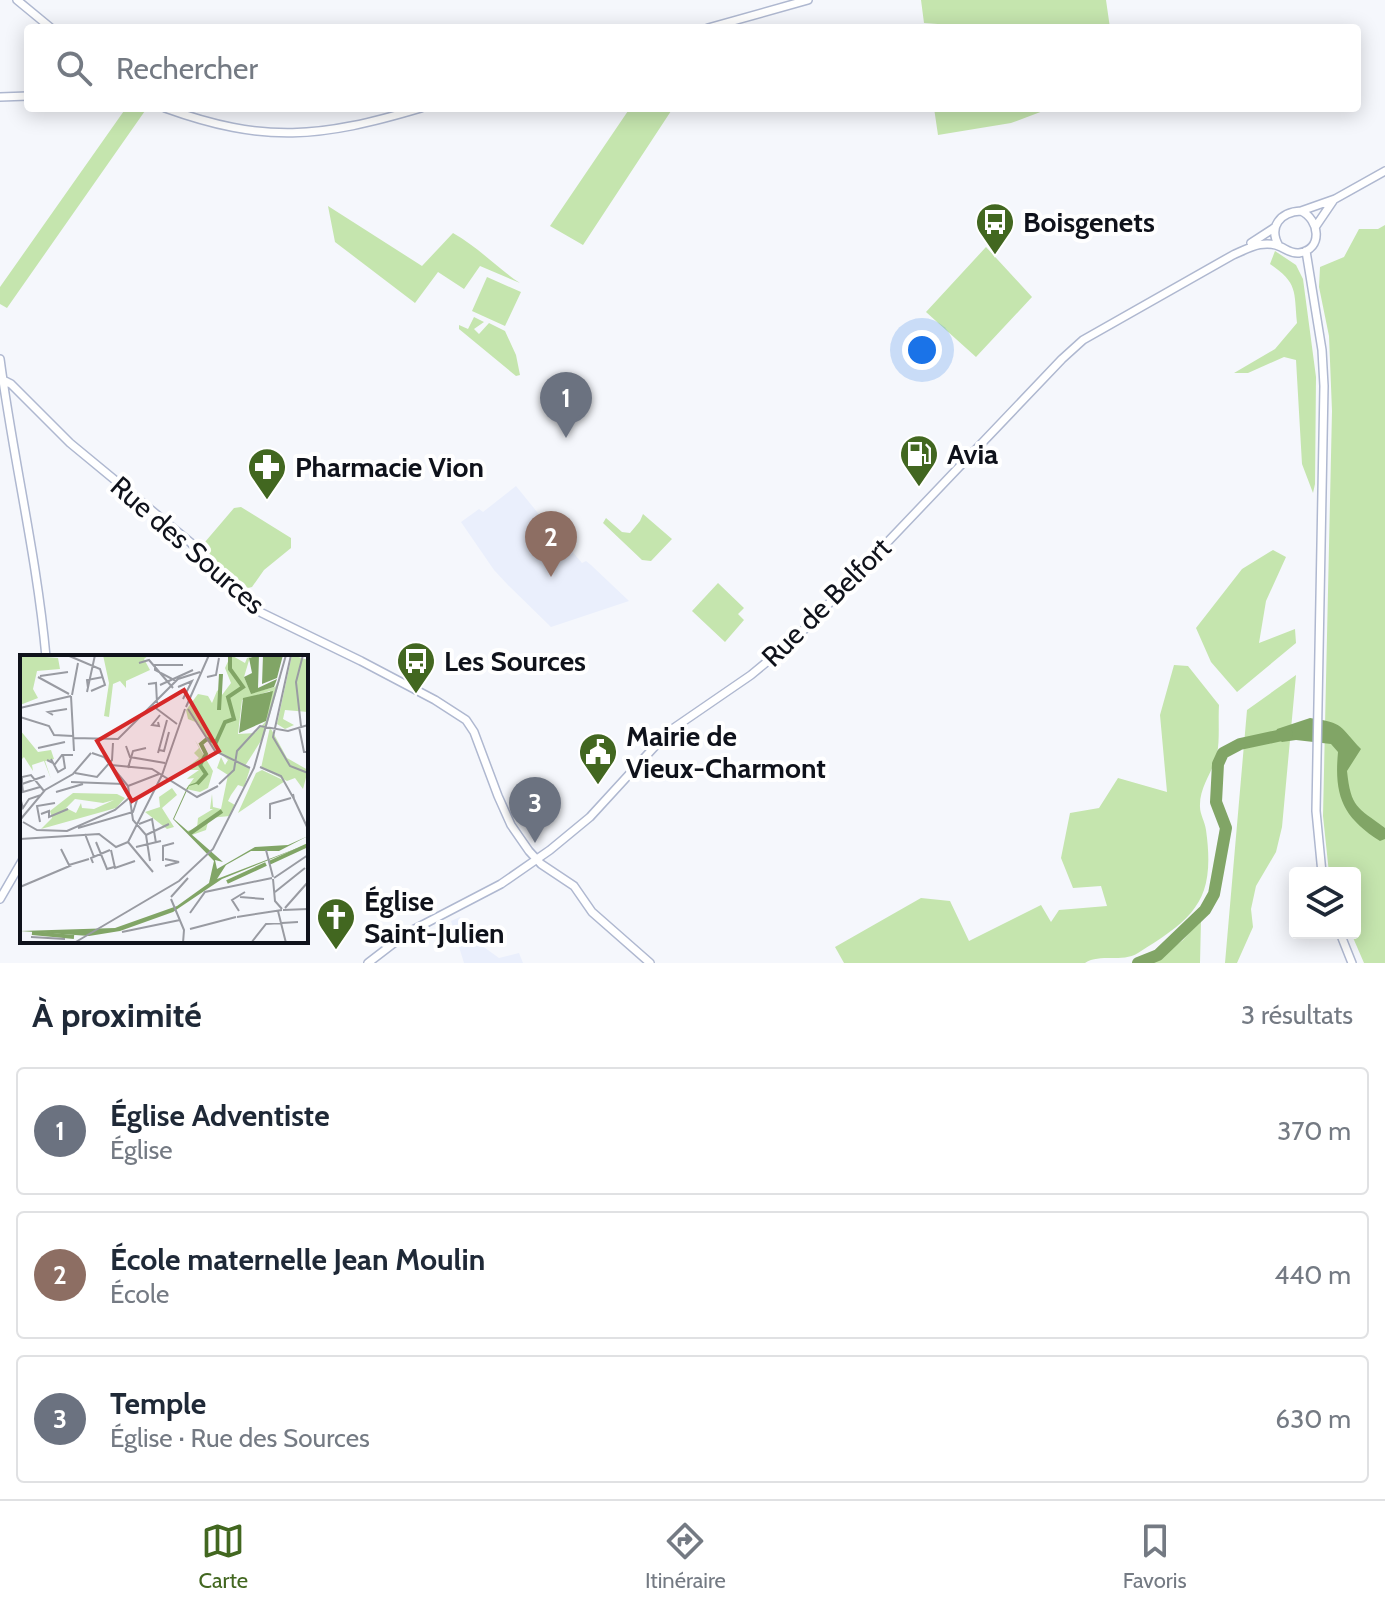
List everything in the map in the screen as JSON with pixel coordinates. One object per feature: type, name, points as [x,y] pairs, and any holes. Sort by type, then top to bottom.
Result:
[{"type":"main road","points":[[17,0],[46,24]]},
{"type":"main road","points":[[722,24],[808,0]]},
{"type":"main road","points":[[0,97],[24,96]]},
{"type":"main road","points":[[178,112],[229,128],[284,134],[351,127],[406,112]]},
{"type":"main road","points":[[1233,255],[1274,228],[1286,213],[1335,199],[1385,171]]},
{"type":"main road","points":[[1233,255],[1267,243],[1291,253],[1306,251],[1315,241],[1316,226],[1335,199]]},
{"type":"main road","points":[[1301,211],[1316,226]]},
{"type":"main road","points":[[1274,228],[1279,246]]},
{"type":"main road","points":[[1306,251],[1322,350],[1324,386],[1316,756],[1316,811],[1321,867]]},
{"type":"main road","name":"Rue de Belfort","points":[[368,963],[407,933],[501,884],[536,860],[590,817],[668,732],[751,675],[790,643],[1072,349],[1233,255]]},
{"type":"main road","points":[[0,359],[46,655]]},
{"type":"main road","name":"Rue des Sources","points":[[3,380],[11,384],[70,443],[181,533],[248,604],[435,700],[466,720],[474,732],[511,825],[536,860]]},
{"type":"main road","points":[[536,860],[569,880],[592,912],[650,963]]},
{"type":"main road","points":[[0,899],[20,864]]},
{"type":"main road","points":[[1342,939],[1352,963]]},
{"type":"shaded area","points":[[921,0],[1106,0],[1109,24],[938,24],[924,23]]},
{"type":"shaded area","points":[[123,112],[144,112],[7,308],[0,304],[0,287]]},
{"type":"shaded area","points":[[627,112],[670,112],[583,245],[550,226]]},
{"type":"shaded area","points":[[935,112],[1040,112],[1011,123],[938,135]]},
{"type":"shaded area","points":[[328,206],[422,266],[453,233],[520,283],[480,266],[464,289],[438,272],[415,303],[335,242]]},
{"type":"shaded area","points":[[1385,225],[1385,963],[1364,963],[1354,939],[1361,939],[1361,867],[1328,867],[1323,816],[1332,411],[1329,336],[1319,287],[1320,267],[1344,257],[1359,229],[1378,229]]},
{"type":"shaded area","points":[[986,247],[1032,297],[976,357],[926,312]]},
{"type":"shaded area","points":[[1275,251],[1296,265],[1303,279],[1316,377],[1313,493],[1302,464],[1296,360],[1284,357],[1248,373],[1234,373],[1275,349],[1297,323],[1293,289],[1286,277],[1270,264]]},
{"type":"shaded area","points":[[487,277],[521,292],[505,326],[472,311]]},
{"type":"shaded area","points":[[474,317],[484,322],[474,329],[479,334],[489,323],[505,331],[516,355],[520,375],[516,376],[459,329],[459,325],[468,329]]},
{"type":"shaded area","points":[[516,486],[563,544],[582,563],[586,561],[591,565],[629,601],[551,627],[507,584],[461,522],[479,509],[483,512]]},
{"type":"shaded area","points":[[241,507],[291,538],[291,548],[264,570],[252,587],[244,589],[204,548],[205,542],[234,508]]},
{"type":"shaded area","points":[[643,514],[672,539],[651,561],[642,560],[603,523],[606,518],[622,532],[630,533]]},
{"type":"shaded area","points":[[1273,550],[1286,557],[1266,601],[1259,643],[1295,629],[1296,643],[1237,692],[1211,662],[1196,628],[1242,569]]},
{"type":"shaded area","points":[[718,583],[744,608],[738,614],[744,620],[725,642],[692,611]]},
{"type":"shaded area","points":[[1174,665],[1188,666],[1219,705],[1217,754],[1200,800],[1208,854],[1204,891],[1197,905],[1174,929],[1132,956],[1085,963],[844,963],[835,947],[921,898],[950,901],[969,941],[1041,905],[1051,922],[1059,910],[1107,906],[1101,886],[1073,888],[1061,858],[1070,813],[1099,808],[1118,778],[1167,792],[1160,715]]},
{"type":"shaded area","points":[[1296,675],[1282,827],[1276,852],[1256,886],[1251,909],[1253,927],[1237,963],[1225,963],[1247,710]]},
{"type":"shaded area","points":[[1310,718],[1340,727],[1361,749],[1347,771],[1351,793],[1357,806],[1385,828],[1385,839],[1380,841],[1367,832],[1343,804],[1338,781],[1338,752],[1331,744],[1296,740],[1282,742],[1274,736],[1277,729]]},
{"type":"shaded area","points":[[460,917],[467,935],[499,958],[519,953],[523,963],[464,963],[451,921]]},
{"type":"shaded area","points":[[1201,920],[1200,963],[1153,963],[1183,940]]},
{"type":"waterway","points":[[1138,963],[1158,955],[1205,910],[1214,894],[1226,828],[1216,802],[1218,764],[1223,753],[1240,744],[1287,734]]},
{"type":"place","name":"Boisgenets","points":[[995,256]]},
{"type":"place","name":"Église Adventiste","points":[[566,438]]},
{"type":"place","name":"Avia","points":[[919,488]]},
{"type":"place","name":"Pharmacie Vion","points":[[267,501]]},
{"type":"place","name":"École maternelle Jean Moulin","points":[[551,577]]},
{"type":"place","name":"Les Sources","points":[[416,695]]},
{"type":"place","name":"Mairie de Vieux-Charmont","points":[[598,786]]},
{"type":"place","name":"Temple","points":[[535,843]]},
{"type":"place","name":"Église Saint-Julien","points":[[336,951]]}]
